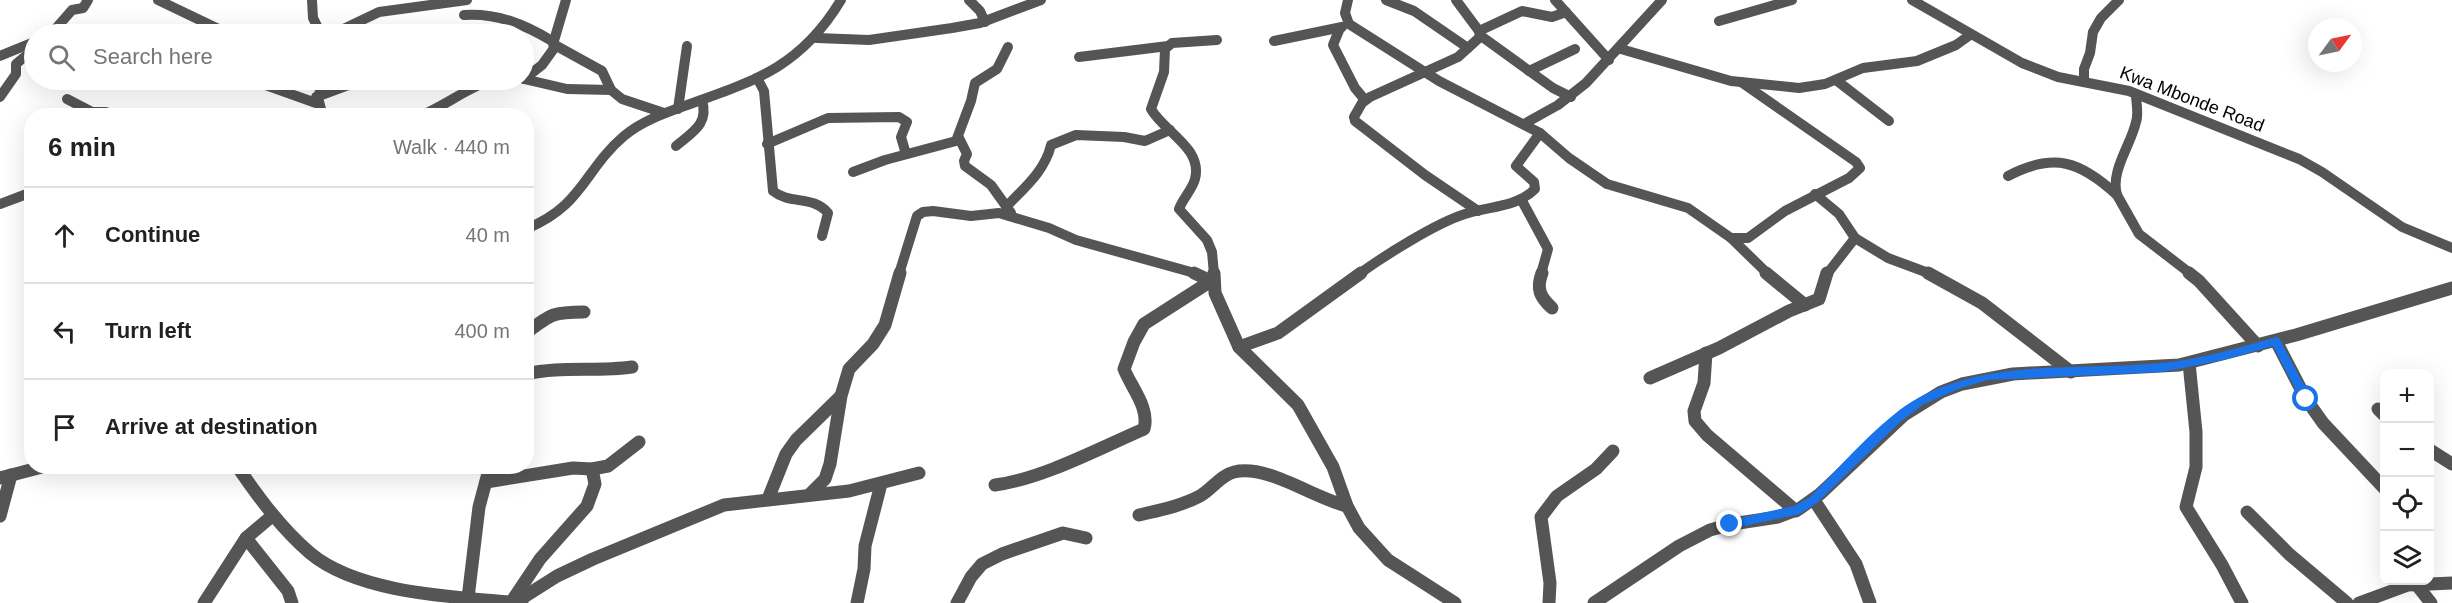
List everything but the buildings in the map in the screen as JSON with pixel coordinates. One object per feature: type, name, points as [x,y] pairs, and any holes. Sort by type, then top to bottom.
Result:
[{"type":"street","points":[[60,24],[72,10],[83,8],[88,0]]},
{"type":"street","points":[[158,0],[208,24]]},
{"type":"street","points":[[312,0],[311,14],[314,24]]},
{"type":"street","points":[[354,24],[379,12],[422,5],[453,4],[467,0]]},
{"type":"street","points":[[534,71],[542,65],[554,44],[566,0]]},
{"type":"street","points":[[534,225],[557,213],[620,140],[636,127],[664,113],[757,78],[784,65],[816,38],[841,0]]},
{"type":"street","points":[[969,0],[980,11],[985,22]]},
{"type":"street","points":[[816,38],[869,40],[985,22],[1018,4],[1041,0]]},
{"type":"street","points":[[1348,0],[1344,26],[1333,45],[1355,88],[1365,100]]},
{"type":"street","points":[[1386,0],[1414,11],[1468,48]]},
{"type":"street","points":[[1456,0],[1480,33],[1553,88],[1571,97]]},
{"type":"street","points":[[1555,0],[1609,60]]},
{"type":"street","points":[[1524,124],[1571,97],[1621,49],[1662,0]]},
{"type":"street","points":[[1719,21],[1792,0]]},
{"type":"street","name":"Kwa Mbonde Road","points":[[1912,0],[2022,63],[2053,75],[2084,80],[2136,94],[2299,159],[2322,171],[2402,227],[2452,248]]},
{"type":"street","points":[[2084,80],[2084,69],[2090,53],[2093,32],[2101,18],[2119,0]]},
{"type":"street","points":[[1478,211],[1355,121],[1354,117],[1365,100],[1458,57],[1480,33],[1522,11],[1552,17],[1566,12]]},
{"type":"street","points":[[464,15],[514,19],[522,24]]},
{"type":"street","points":[[1274,40],[1344,26],[1540,133],[1569,159],[1607,184],[1688,208],[1731,238],[1752,261],[1805,305]]},
{"type":"street","points":[[534,29],[540,31],[554,44],[594,64],[602,71],[611,90],[622,99],[664,113]]},
{"type":"street","points":[[1621,49],[1741,82],[1799,88],[1825,84],[1863,68],[1917,61],[1956,45],[1970,34]]},
{"type":"street","points":[[1079,57],[1168,46],[1172,43],[1217,40]]},
{"type":"street","points":[[1956,45],[1990,46]]},
{"type":"street","points":[[0,56],[24,46]]},
{"type":"street","points":[[678,109],[687,46]]},
{"type":"street","points":[[1168,46],[1165,49],[1167,57],[1151,109],[1154,116],[1191,153],[1196,167],[1194,179],[1179,209],[1207,240],[1212,252],[1212,281],[1220,308],[1239,347],[1298,405],[1333,467],[1347,506],[1359,528],[1383,555],[1455,603]]},
{"type":"street","points":[[853,172],[906,154],[951,144],[959,138],[975,83],[997,69],[1008,47]]},
{"type":"street","points":[[1529,70],[1575,49]]},
{"type":"street","points":[[0,97],[16,74],[16,64],[24,57]]},
{"type":"street","points":[[757,78],[764,91],[773,191],[783,198],[807,200],[826,208],[828,213],[822,236]]},
{"type":"street","points":[[1836,80],[1889,121]]},
{"type":"street","points":[[534,82],[564,90],[585,92],[611,90]]},
{"type":"street","points":[[1731,238],[1748,238],[1785,211],[1859,171],[1858,164],[1741,82]]},
{"type":"street","points":[[276,90],[319,107]]},
{"type":"street","points":[[319,107],[322,90]]},
{"type":"street","points":[[319,107],[346,90]]},
{"type":"street","points":[[441,108],[470,90]]},
{"type":"street","points":[[2136,94],[2137,121],[2123,156],[2115,188],[2117,195],[2139,234],[2199,281],[2258,346]]},
{"type":"street","points":[[67,99],[84,108]]},
{"type":"street","points":[[676,146],[703,123],[706,110],[702,100]]},
{"type":"street","points":[[767,144],[828,118],[899,117],[907,122],[902,137],[906,154]]},
{"type":"street","points":[[1010,212],[1038,174],[1048,158],[1052,145],[1058,141],[1076,135],[1124,137],[1145,141],[1170,130]]},
{"type":"street","points":[[1239,347],[1278,333],[1362,272],[1423,235],[1464,214],[1510,204],[1521,199],[1535,189],[1534,182],[1516,166],[1540,133]]},
{"type":"street","points":[[959,138],[967,154],[965,166],[991,185],[1010,212]]},
{"type":"street","points":[[2008,176],[2038,162],[2067,162],[2084,168],[2102,180],[2117,195]]},
{"type":"street","points":[[1815,194],[1839,214],[1855,238],[1888,258],[1923,270],[1982,303],[2071,372]]},
{"type":"street","points":[[0,204],[24,195]]},
{"type":"street","points":[[1521,199],[1548,249],[1548,256],[1538,279],[1538,287],[1539,295],[1552,308]]},
{"type":"street","points":[[809,495],[825,479],[830,464],[841,396],[849,369],[873,344],[885,325],[917,216],[923,212],[933,211],[971,216],[1010,212],[1076,240],[1170,265],[1212,281]]},
{"type":"street","points":[[1650,378],[1789,311],[1819,299],[1826,284],[1829,269],[1845,253],[1855,238]]},
{"type":"street","points":[[995,485],[1011,483],[1059,465],[1144,429],[1146,421],[1142,407],[1124,369],[1136,336],[1142,325],[1149,319],[1212,281]]},
{"type":"street","points":[[1594,603],[1609,595],[1678,546],[1712,529],[1796,511],[1814,500],[1897,419],[1921,401],[1959,385],[1988,376],[2162,368],[2189,363],[2276,341],[2452,288]]},
{"type":"street","points":[[534,328],[559,312],[584,312]]},
{"type":"street","points":[[2276,341],[2306,399],[2324,423],[2380,483]]},
{"type":"street","points":[[1707,352],[1704,383],[1694,411],[1695,421],[1707,435],[1796,511]]},
{"type":"street","points":[[2189,363],[2196,432],[2196,467],[2186,507],[2222,565],[2242,603]]},
{"type":"street","points":[[534,372],[632,367]]},
{"type":"street","points":[[768,499],[776,474],[786,454],[796,440],[841,396]]},
{"type":"street","points":[[534,473],[608,466],[639,442]]},
{"type":"street","points":[[1549,603],[1550,583],[1541,517],[1545,507],[1557,494],[1595,470],[1613,451]]},
{"type":"street","points":[[2434,453],[2452,464]]},
{"type":"street","points":[[517,602],[540,559],[587,506],[595,484],[592,469]]},
{"type":"street","points":[[1139,515],[1158,511],[1201,495],[1210,491],[1227,475],[1246,471],[1266,474],[1324,501],[1347,506]]},
{"type":"street","points":[[0,516],[6,476],[24,472]]},
{"type":"street","points":[[243,474],[272,516],[312,555],[353,578],[426,594],[471,600],[517,602],[557,576],[593,559],[724,505],[881,484],[919,473]]},
{"type":"street","points":[[471,600],[479,507],[488,474]]},
{"type":"street","points":[[486,482],[528,474]]},
{"type":"street","points":[[857,603],[864,569],[865,546],[881,484]]},
{"type":"street","points":[[1814,500],[1856,564],[1870,603]]},
{"type":"street","points":[[2247,512],[2297,561],[2347,603]]},
{"type":"street","points":[[204,603],[246,538],[272,516]]},
{"type":"street","points":[[957,603],[971,577],[982,564],[1063,533],[1086,538]]},
{"type":"street","points":[[246,538],[288,591],[292,603]]},
{"type":"street","points":[[2434,584],[2452,583]]},
{"type":"street","points":[[2359,603],[2413,585]]},
{"type":"street","points":[[2417,585],[2430,603]]},
{"type":"route","points":[[1730,524],[1760,520],[1796,511],[1814,500],[1897,419],[1921,401],[1988,376],[2162,368],[2224,356],[2276,341],[2296,384],[2306,399]]}]
